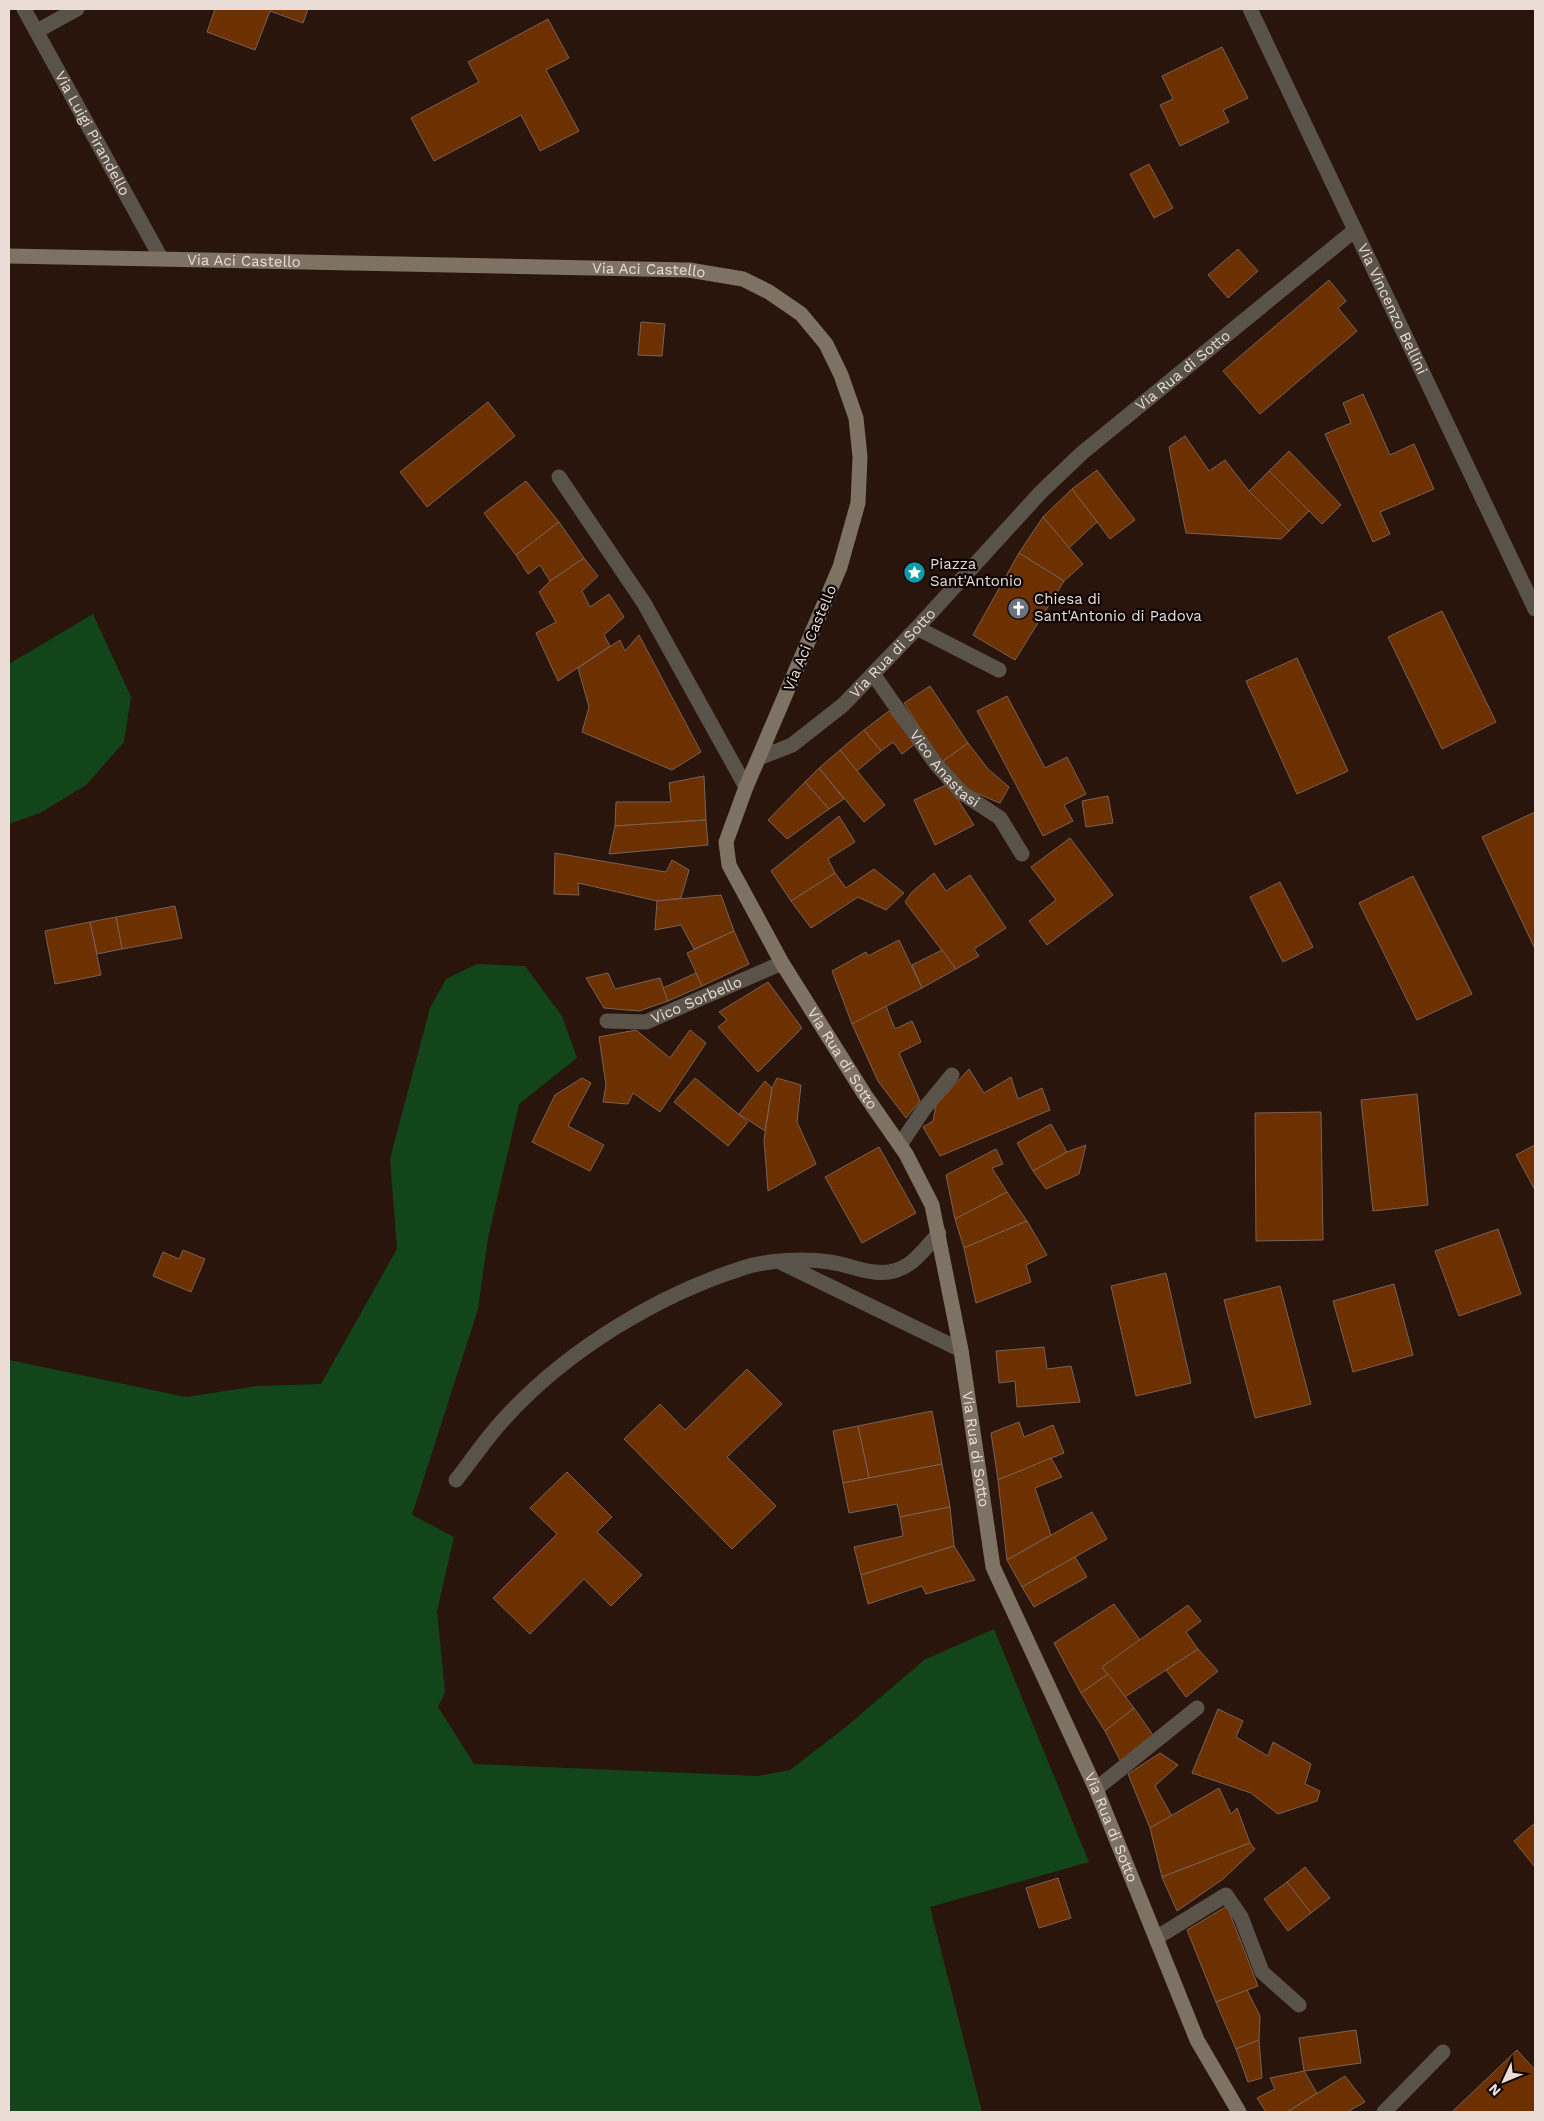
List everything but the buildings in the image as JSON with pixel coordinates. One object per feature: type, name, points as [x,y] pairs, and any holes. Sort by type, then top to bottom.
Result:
[{"type":"street","name":"Via Luigi Pirandello","points":[[24,9],[161,258]]},
{"type":"street","points":[[37,32],[77,9]]},
{"type":"street","name":"Via Vincenzo Bellini","points":[[1250,9],[1535,608]]},
{"type":"street","name":"Via Rua di Sotto","points":[[1239,2112],[1197,2040],[1096,1789],[993,1566],[961,1350],[932,1205],[900,1145],[865,1096],[782,963],[729,865],[726,842],[759,758],[792,745],[843,705],[917,628],[1040,493],[1082,453],[1355,230]]},
{"type":"street","name":"Via Aci Castello","points":[[9,256],[689,270],[743,279],[769,292],[800,314],[826,344],[841,376],[856,418],[860,457],[858,504],[840,567],[759,758]]},
{"type":"street","points":[[559,477],[644,603],[746,787]]},
{"type":"street","points":[[917,628],[999,670]]},
{"type":"street","name":"Vico Anastasi","points":[[873,674],[936,764],[962,793],[1000,818],[1022,854]]},
{"type":"street","name":"Vico Sorbello","points":[[607,1021],[646,1022],[782,963]]},
{"type":"street","points":[[900,1145],[924,1109],[952,1075]]},
{"type":"street","points":[[456,1480],[505,1418],[518,1405],[552,1373],[628,1318],[680,1293],[744,1268],[779,1261],[828,1261],[879,1273],[896,1270],[914,1261],[939,1233]]},
{"type":"street","points":[[779,1261],[961,1350]]},
{"type":"street","points":[[1096,1789],[1197,1708]]},
{"type":"street","points":[[1156,1938],[1226,1895],[1241,1917],[1262,1972],[1299,2005]]},
{"type":"street","points":[[1384,2112],[1443,2052]]},
{"type":"green space","points":[[93,614],[131,697],[124,742],[86,785],[40,813],[9,824],[9,664]]},
{"type":"green space","points":[[477,964],[525,966],[562,1016],[577,1058],[519,1104],[488,1238],[478,1309],[412,1515],[454,1537],[437,1611],[445,1692],[438,1707],[474,1764],[758,1776],[790,1770],[846,1727],[924,1660],[994,1629],[1089,1862],[930,1907],[982,2112],[9,2112],[9,1360],[186,1397],[257,1386],[321,1384],[397,1249],[390,1159],[430,1008],[446,979]]},
{"type":"place","name":"Piazza Sant'Antonio","points":[[914,573]]},
{"type":"place","name":"Chiesa di Sant'Antonio di Padova","points":[[1018,608]]}]
